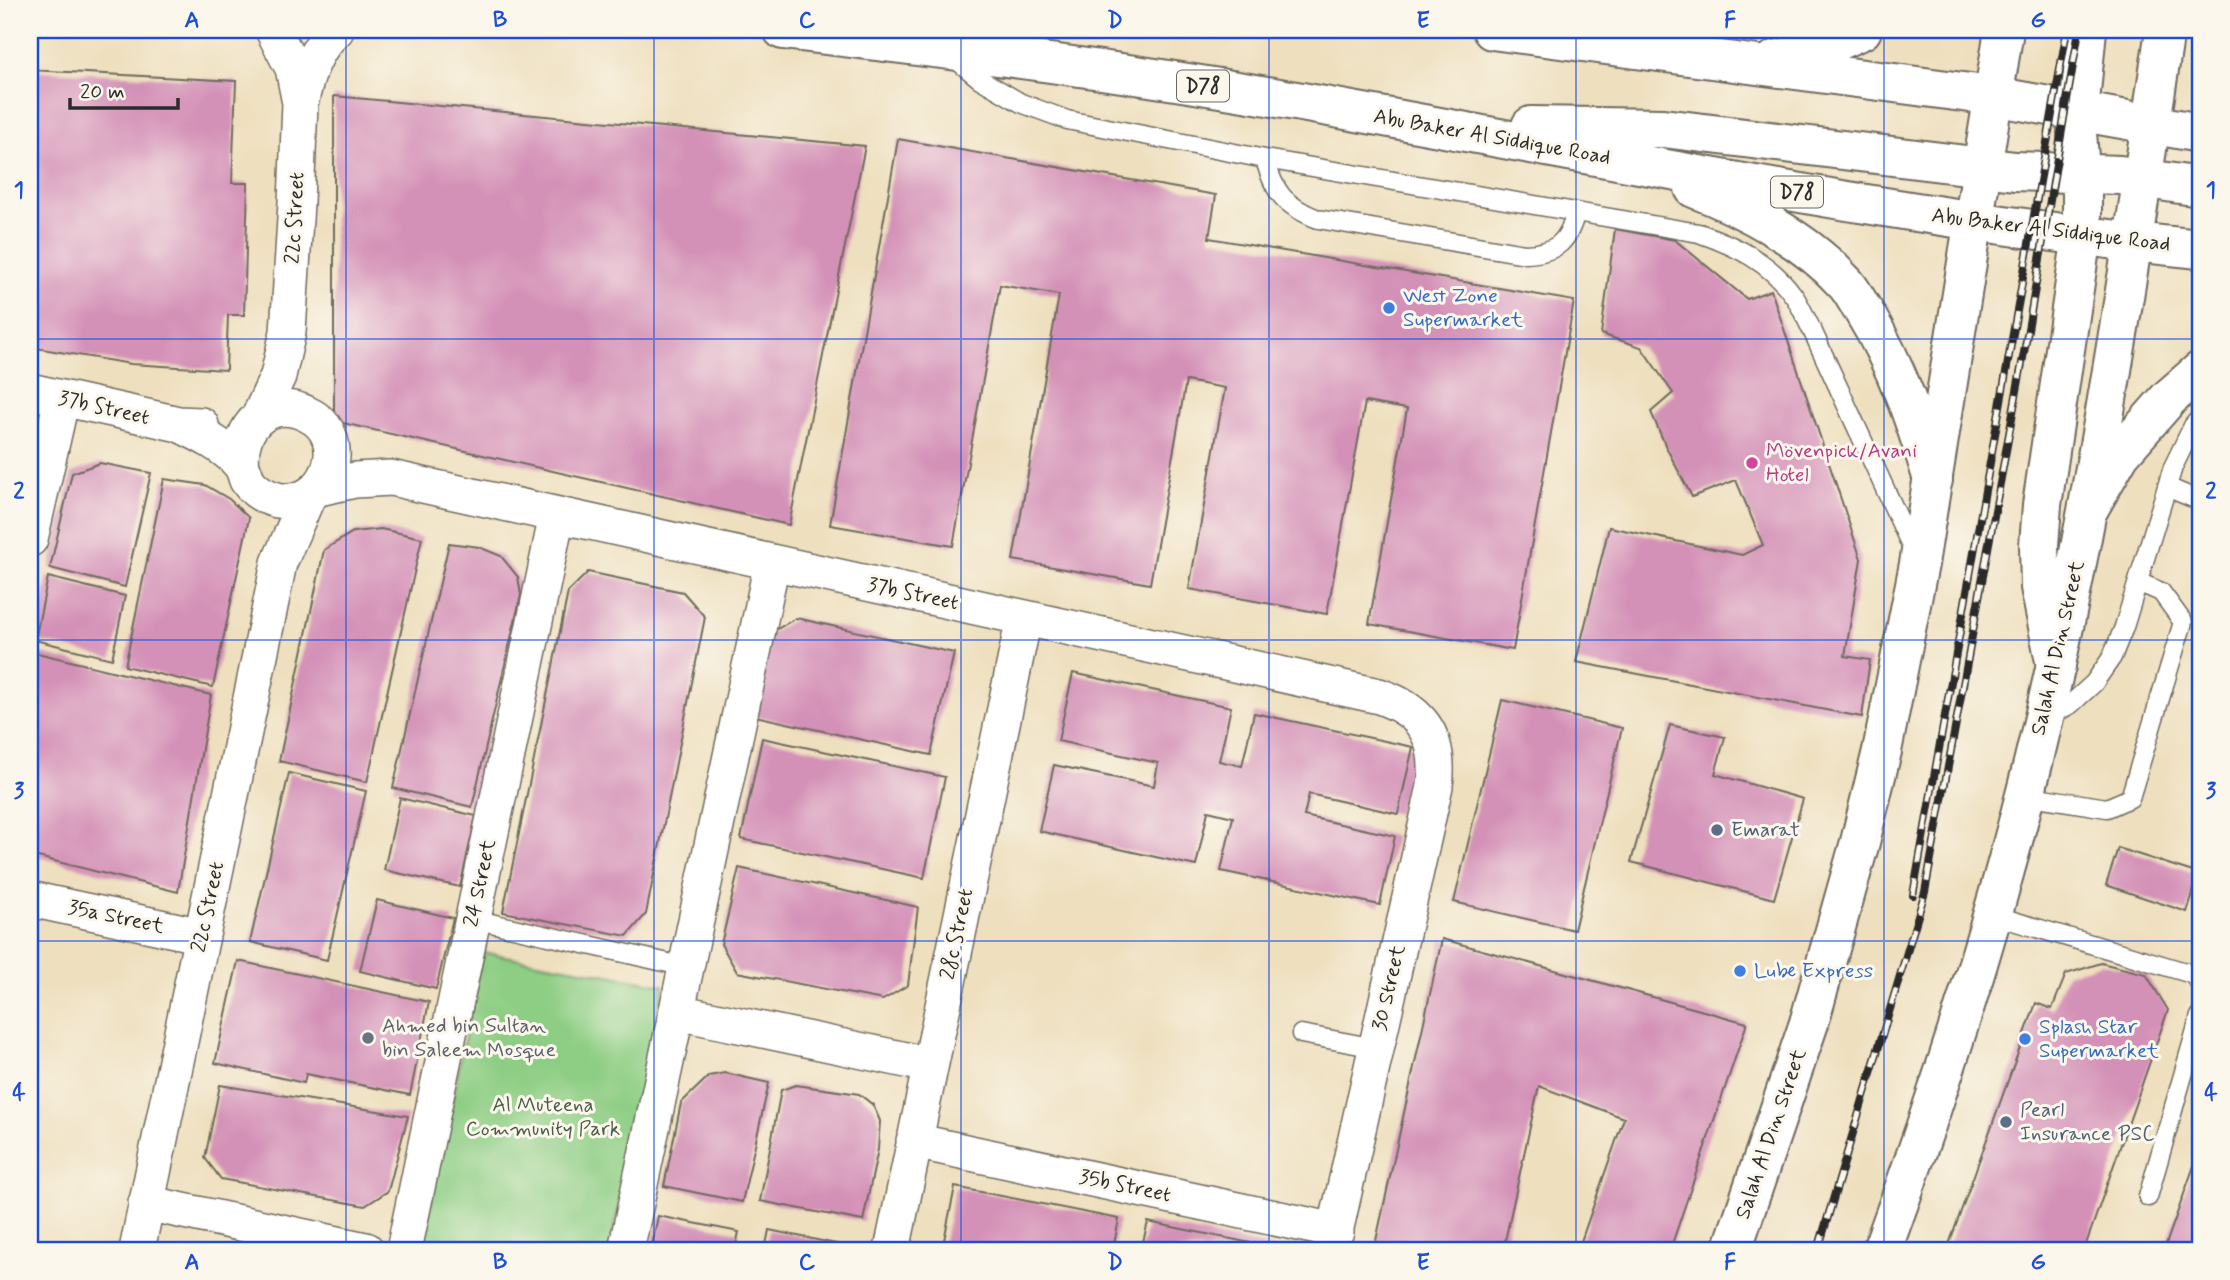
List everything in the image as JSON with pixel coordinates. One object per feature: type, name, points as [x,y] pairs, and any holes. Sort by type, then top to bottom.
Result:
[{"type":"main road","name":"Abu Baker Al Siddique Road","points":[[783,30],[942,48],[1260,95],[1974,221],[2200,249]]},
{"type":"main road","points":[[1492,30],[1993,96],[2200,133]]},
{"type":"main road","points":[[1762,64],[1818,49],[1862,30]]},
{"type":"main road","name":"Salah Al Din Street","points":[[1732,1250],[1809,1023],[1846,894],[1882,751],[1919,564],[2004,30]]},
{"type":"main road","points":[[2056,666],[2040,587],[2039,545],[2042,505],[2082,235],[2078,111],[2087,30]]},
{"type":"main road","name":"Salah Al Din Street","points":[[1882,1250],[1921,1141],[1993,915],[2056,666],[2088,510],[2165,30]]},
{"type":"main road","points":[[1450,129],[1556,125],[1663,128],[1983,167],[2141,177],[2200,187]]},
{"type":"main road","points":[[1620,160],[1709,194],[1758,217],[1803,246],[1844,281],[1883,343],[1893,365],[1912,410],[1933,480]]},
{"type":"main road","points":[[2088,510],[2120,454],[2169,398],[2200,371]]},
{"type":"street","name":"22c Street","points":[[273,30],[293,68],[300,103]]},
{"type":"street","name":"22c Street","points":[[258,418],[278,376],[288,332],[300,103],[309,67],[328,36],[336,30]]},
{"type":"street","name":"22c Street","points":[[288,332],[297,375],[320,425]]},
{"type":"street","name":"37b Street","points":[[46,395],[179,424],[218,425],[258,418]]},
{"type":"street","points":[[30,539],[46,395]]},
{"type":"street","points":[[285,408],[299,410],[320,425],[333,450],[327,477],[314,492],[295,500],[268,498],[249,478],[240,454],[248,429],[258,418],[285,408]]},
{"type":"street","name":"37b Street","points":[[179,424],[213,442],[249,478]]},
{"type":"street","name":"37b Street","points":[[320,425],[359,460],[391,478]]},
{"type":"street","name":"22c Street","points":[[249,478],[270,525],[279,563]]},
{"type":"street","name":"37b Street","points":[[314,492],[355,480],[391,478],[1379,695],[1397,702],[1413,713],[1426,727]]},
{"type":"street","name":"22c Street","points":[[137,1250],[279,563],[314,492]]},
{"type":"street","name":"24 Street","points":[[404,1250],[557,515]]},
{"type":"street","points":[[626,1250],[772,563]]},
{"type":"street","name":"28c Street","points":[[892,1250],[1024,618]]},
{"type":"street","name":"30 Street","points":[[1334,1241],[1436,786],[1438,765],[1435,746],[1426,727]]},
{"type":"street","name":"35a Street","points":[[30,899],[202,936]]},
{"type":"street","points":[[677,1012],[930,1065]]},
{"type":"street","name":"35b Street","points":[[914,1141],[1334,1241]]},
{"type":"street","points":[[146,1203],[366,1250]]},
{"type":"lane","points":[[942,48],[979,79],[1021,103],[1067,120],[1265,159],[1699,233],[1735,246],[1767,267],[1793,295],[1812,330],[1919,564]]},
{"type":"lane","points":[[1265,159],[1271,180],[1282,198],[1298,211],[1318,219],[1525,254],[1543,253],[1559,246],[1570,233],[1576,212]]},
{"type":"lane","points":[[2043,720],[2071,704],[2094,683],[2112,657],[2124,628],[2178,457],[2193,426],[2200,418]]},
{"type":"lane","points":[[2167,487],[2200,501]]},
{"type":"lane","points":[[2024,795],[2107,808],[2130,798],[2183,622],[2161,593],[2137,582]]},
{"type":"lane","points":[[1993,915],[2192,975],[2200,983]]},
{"type":"lane","points":[[473,919],[686,967]]},
{"type":"lane","points":[[2148,1197],[2200,1016]]},
{"type":"lane","points":[[1301,1034],[1376,1048]]},
{"type":"green space","name":"Al Muteena Community Park","points":[[482,952],[664,985],[610,1250],[422,1250]]},
{"type":"building","points":[[30,70],[236,81],[232,183],[248,183],[244,315],[228,315],[226,370],[131,364],[30,347]]},
{"type":"building","points":[[334,96],[865,146],[789,525],[334,421]]},
{"type":"building","points":[[898,139],[1216,195],[1209,238],[1574,301],[1513,650],[1369,624],[1407,409],[1365,402],[1327,614],[1189,589],[1225,388],[1186,381],[1150,584],[1013,560],[1059,295],[1000,285],[953,546],[830,525]]},
{"type":"building","name":"Mövenpick/Avani Hotel","points":[[1615,229],[1675,240],[1747,299],[1771,290],[1861,559],[1845,656],[1870,660],[1862,717],[1576,662],[1609,527],[1742,555],[1763,545],[1736,480],[1692,497],[1651,412],[1673,393],[1641,347],[1601,334]]},
{"type":"building","points":[[100,463],[151,473],[125,587],[50,568],[72,473]]},
{"type":"building","points":[[164,479],[205,485],[229,499],[249,518],[213,687],[125,666]]},
{"type":"building","points":[[381,529],[422,538],[367,782],[279,761],[324,550],[353,532]]},
{"type":"building","points":[[449,543],[479,547],[501,556],[518,577],[521,595],[472,807],[393,788]]},
{"type":"building","points":[[588,572],[683,592],[705,617],[646,914],[627,936],[503,912],[568,592]]},
{"type":"building","points":[[48,577],[125,596],[112,659],[35,640]]},
{"type":"building","points":[[796,618],[954,653],[931,755],[751,715],[767,635]]},
{"type":"building","points":[[33,652],[211,695],[178,892],[30,855],[30,664]]},
{"type":"building","points":[[1073,673],[1231,707],[1219,761],[1242,766],[1254,713],[1413,747],[1398,814],[1309,794],[1304,816],[1395,836],[1380,905],[1221,871],[1233,817],[1208,811],[1196,866],[1039,831],[1054,765],[1154,786],[1158,763],[1058,741]]},
{"type":"building","points":[[1502,700],[1622,728],[1574,930],[1454,902]]},
{"type":"building","name":"Emarat","points":[[1670,725],[1725,737],[1715,774],[1803,799],[1774,899],[1631,862]]},
{"type":"building","points":[[762,738],[945,777],[924,878],[741,839]]},
{"type":"building","points":[[289,773],[366,791],[327,960],[250,942]]},
{"type":"building","points":[[400,798],[476,816],[460,887],[384,870]]},
{"type":"building","points":[[2118,848],[2199,874],[2187,912],[2106,885]]},
{"type":"building","points":[[739,868],[918,907],[908,985],[883,1000],[737,972],[721,944]]},
{"type":"building","points":[[377,900],[453,918],[436,989],[360,971]]},
{"type":"building","points":[[1442,939],[1747,1023],[1670,1250],[1578,1250],[1624,1118],[1539,1086],[1503,1250],[1374,1250]]},
{"type":"building","points":[[238,961],[429,1002],[410,1095],[306,1074],[304,1083],[215,1063]]},
{"type":"building","points":[[2101,963],[2146,974],[2168,1010],[2084,1250],[1947,1250],[2036,1003],[2052,1009],[2066,974]]},
{"type":"building","points":[[725,1073],[769,1083],[742,1202],[664,1186],[681,1103],[709,1076]]},
{"type":"building","points":[[220,1085],[408,1116],[388,1191],[365,1206],[221,1179],[205,1158]]},
{"type":"building","points":[[796,1085],[859,1094],[873,1105],[880,1121],[878,1149],[863,1221],[760,1201],[781,1090]]},
{"type":"building","points":[[2200,1149],[2200,1250],[2164,1250]]},
{"type":"building","points":[[955,1187],[1119,1219],[1113,1250],[942,1250]]},
{"type":"building","points":[[658,1216],[739,1232],[735,1250],[651,1250]]},
{"type":"building","points":[[1148,1222],[1280,1249],[1280,1250],[1141,1250]]},
{"type":"building","points":[[769,1230],[851,1247],[851,1250],[765,1250]]},
{"type":"railway","points":[[1913,895],[2067,30]]},
{"type":"railway","points":[[1818,1250],[1925,892],[2025,347],[2079,30]]},
{"type":"place","name":"West Zone Supermarket","points":[[1389,308]]},
{"type":"place","name":"Mövenpick/Avani Hotel","points":[[1752,463]]},
{"type":"place","name":"Emarat","points":[[1717,830]]},
{"type":"place","name":"Lube Express","points":[[1740,971]]},
{"type":"place","name":"Ahmed bin Sultan bin Saleem Mosque","points":[[368,1038]]},
{"type":"place","name":"Splash Star Supermarket","points":[[2025,1039]]},
{"type":"place","name":"Pearl Insurance PSC","points":[[2006,1122]]}]
